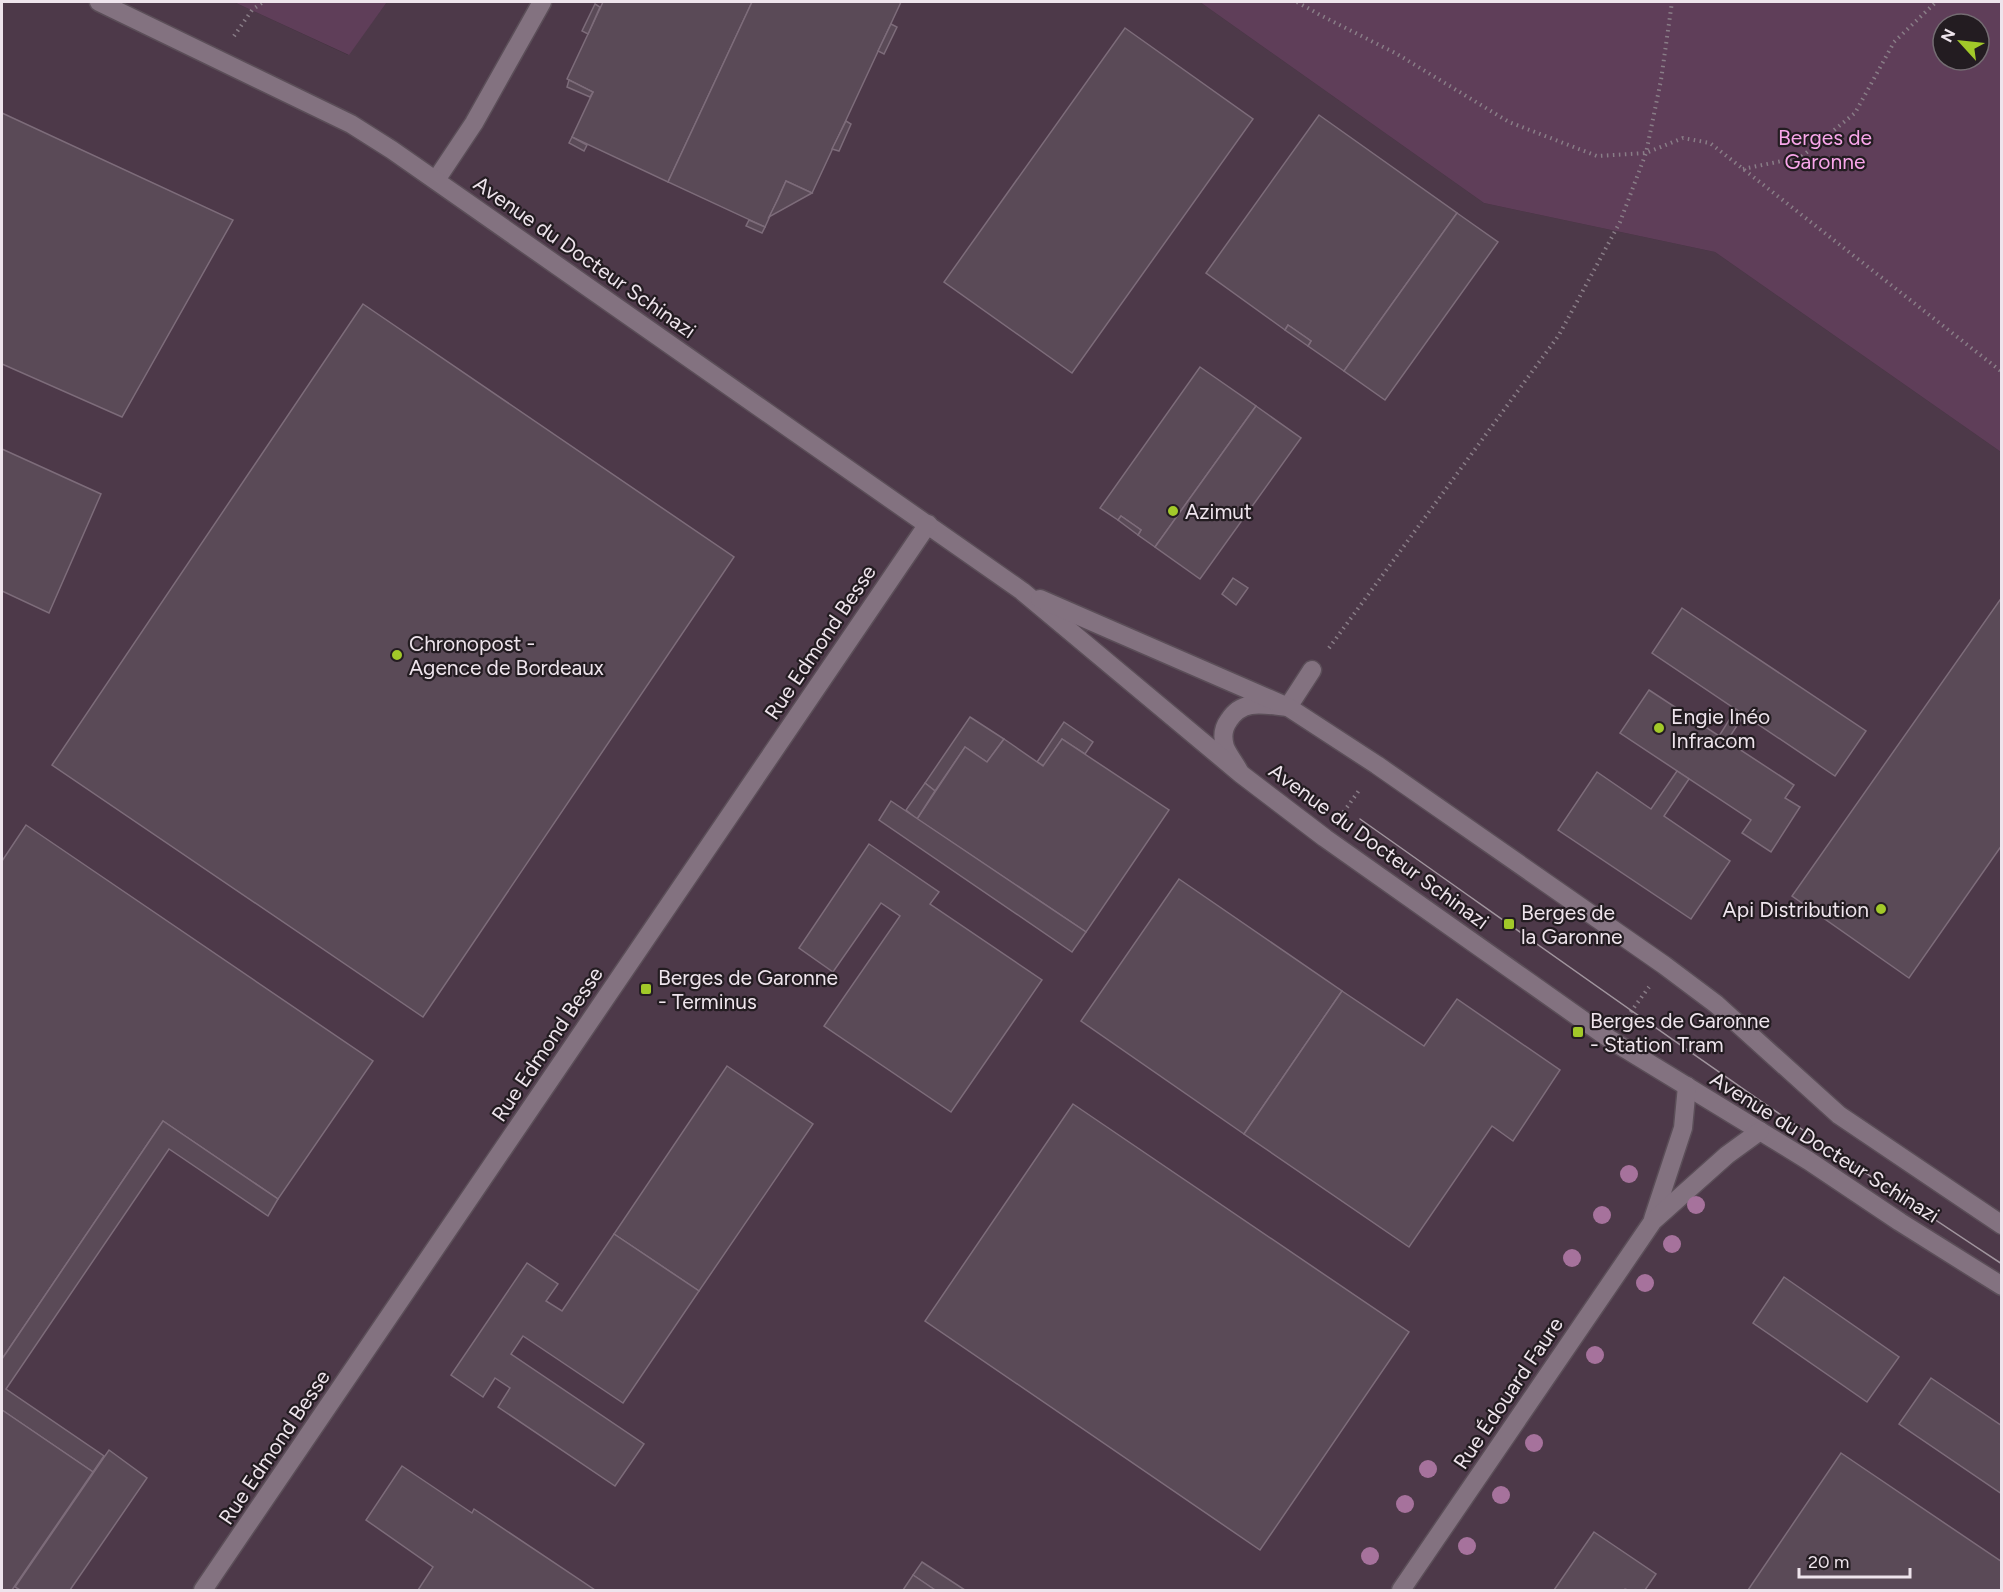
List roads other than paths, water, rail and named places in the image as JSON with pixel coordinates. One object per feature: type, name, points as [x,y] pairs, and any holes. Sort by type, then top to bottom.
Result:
[{"type":"street","name":"Avenue du Docteur Schinazi","points":[[99,2],[351,124],[436,180],[1022,591],[1240,774],[1325,838],[1602,1033],[1760,1131],[2001,1286]]},
{"type":"street","points":[[436,180],[474,123],[542,2]]},
{"type":"street","name":"Rue Edmond Besse","points":[[203,1590],[928,524]]},
{"type":"street","name":"Avenue du Docteur Schinazi","points":[[1022,591],[1288,707],[1377,765],[1664,965],[1716,1004],[1839,1115],[2001,1225]]},
{"type":"street","points":[[1240,774],[1224,746],[1223,729],[1231,717],[1241,707],[1258,704],[1288,707],[1312,670]]},
{"type":"street","name":"Rue Édouard Faure","points":[[1653,1221],[1683,1128],[1687,1086]]},
{"type":"street","name":"Rue Édouard Faure","points":[[1401,1590],[1653,1221],[1728,1155],[1760,1131]]},
{"type":"tram line","points":[[1360,819],[1759,1100],[2002,1264]]},
{"type":"place","name":"Azimut","points":[[1173,511]]},
{"type":"place","name":"Chronopost - Agence de Bordeaux","points":[[397,655]]},
{"type":"place","name":"Engie Inéo Infracom","points":[[1659,728]]},
{"type":"place","name":"Api Distribution","points":[[1881,909]]},
{"type":"place","name":"Berges de la Garonne","points":[[1509,924]]},
{"type":"place","name":"Berges de Garonne - Terminus","points":[[646,989]]},
{"type":"place","name":"Berges de Garonne - Station Tram","points":[[1578,1032]]},
{"type":"park label","name":"Berges de Garonne","points":[[1825,149]]}]
